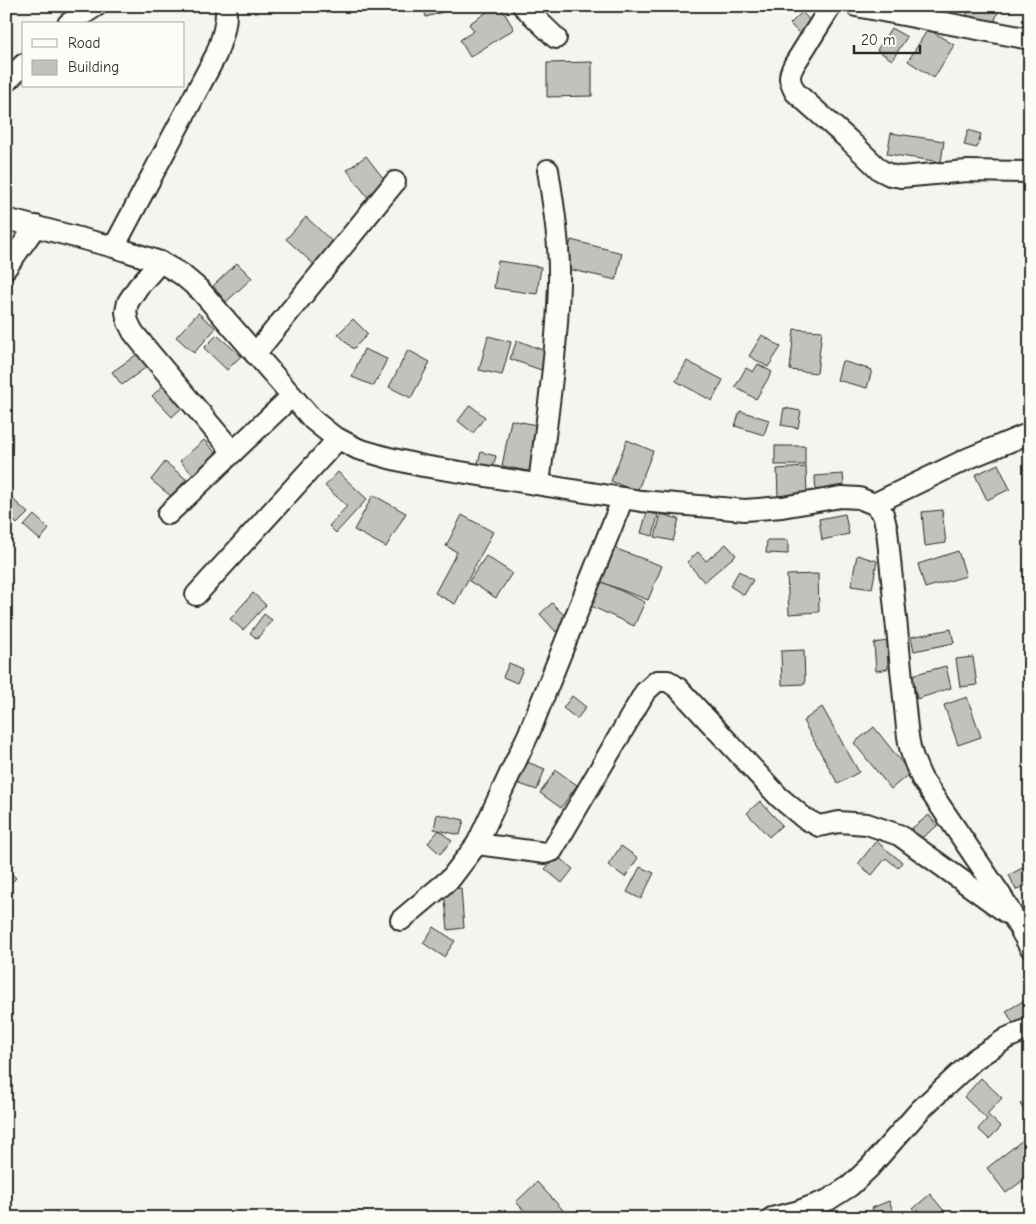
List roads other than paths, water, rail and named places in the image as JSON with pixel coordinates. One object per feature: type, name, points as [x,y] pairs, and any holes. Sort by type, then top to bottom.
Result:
[{"type":"street","points":[[71,22],[96,6]]},
{"type":"street","points":[[114,247],[216,55],[223,36],[226,6]]},
{"type":"street","points":[[523,6],[556,38]]},
{"type":"street","points":[[831,6],[794,65],[789,75],[790,82],[794,92],[880,170],[890,175],[901,177],[967,171],[1030,172]]},
{"type":"street","points":[[856,6],[1030,39]]},
{"type":"street","points":[[6,82],[22,66]]},
{"type":"street","points":[[539,484],[556,340],[559,283],[555,214],[548,170]]},
{"type":"street","points":[[255,354],[395,182]]},
{"type":"street","points":[[6,219],[114,247],[160,262],[181,274],[200,290],[313,420],[338,439],[358,449],[423,466],[623,498],[697,506],[745,510],[782,507],[841,497],[860,498],[874,504],[883,514],[887,530],[908,736],[912,758],[922,779],[1002,897],[1030,947]]},
{"type":"street","points":[[6,268],[36,226]]},
{"type":"street","points":[[160,262],[128,302],[126,312],[128,322],[133,332],[149,352],[233,452]]},
{"type":"street","points":[[168,514],[292,396]]},
{"type":"street","points":[[874,504],[969,458],[1030,433]]},
{"type":"street","points":[[196,595],[338,439]]},
{"type":"street","points":[[402,920],[451,878],[477,844],[530,733],[623,498]]},
{"type":"street","points":[[477,844],[545,853],[552,851],[645,692],[656,681],[668,681],[678,688],[779,797],[804,818],[819,826],[839,822],[867,824],[899,835],[1014,919]]},
{"type":"street","points":[[772,1218],[796,1212],[828,1200],[850,1186],[869,1168],[921,1108],[975,1059],[1007,1038],[1030,1028]]}]
